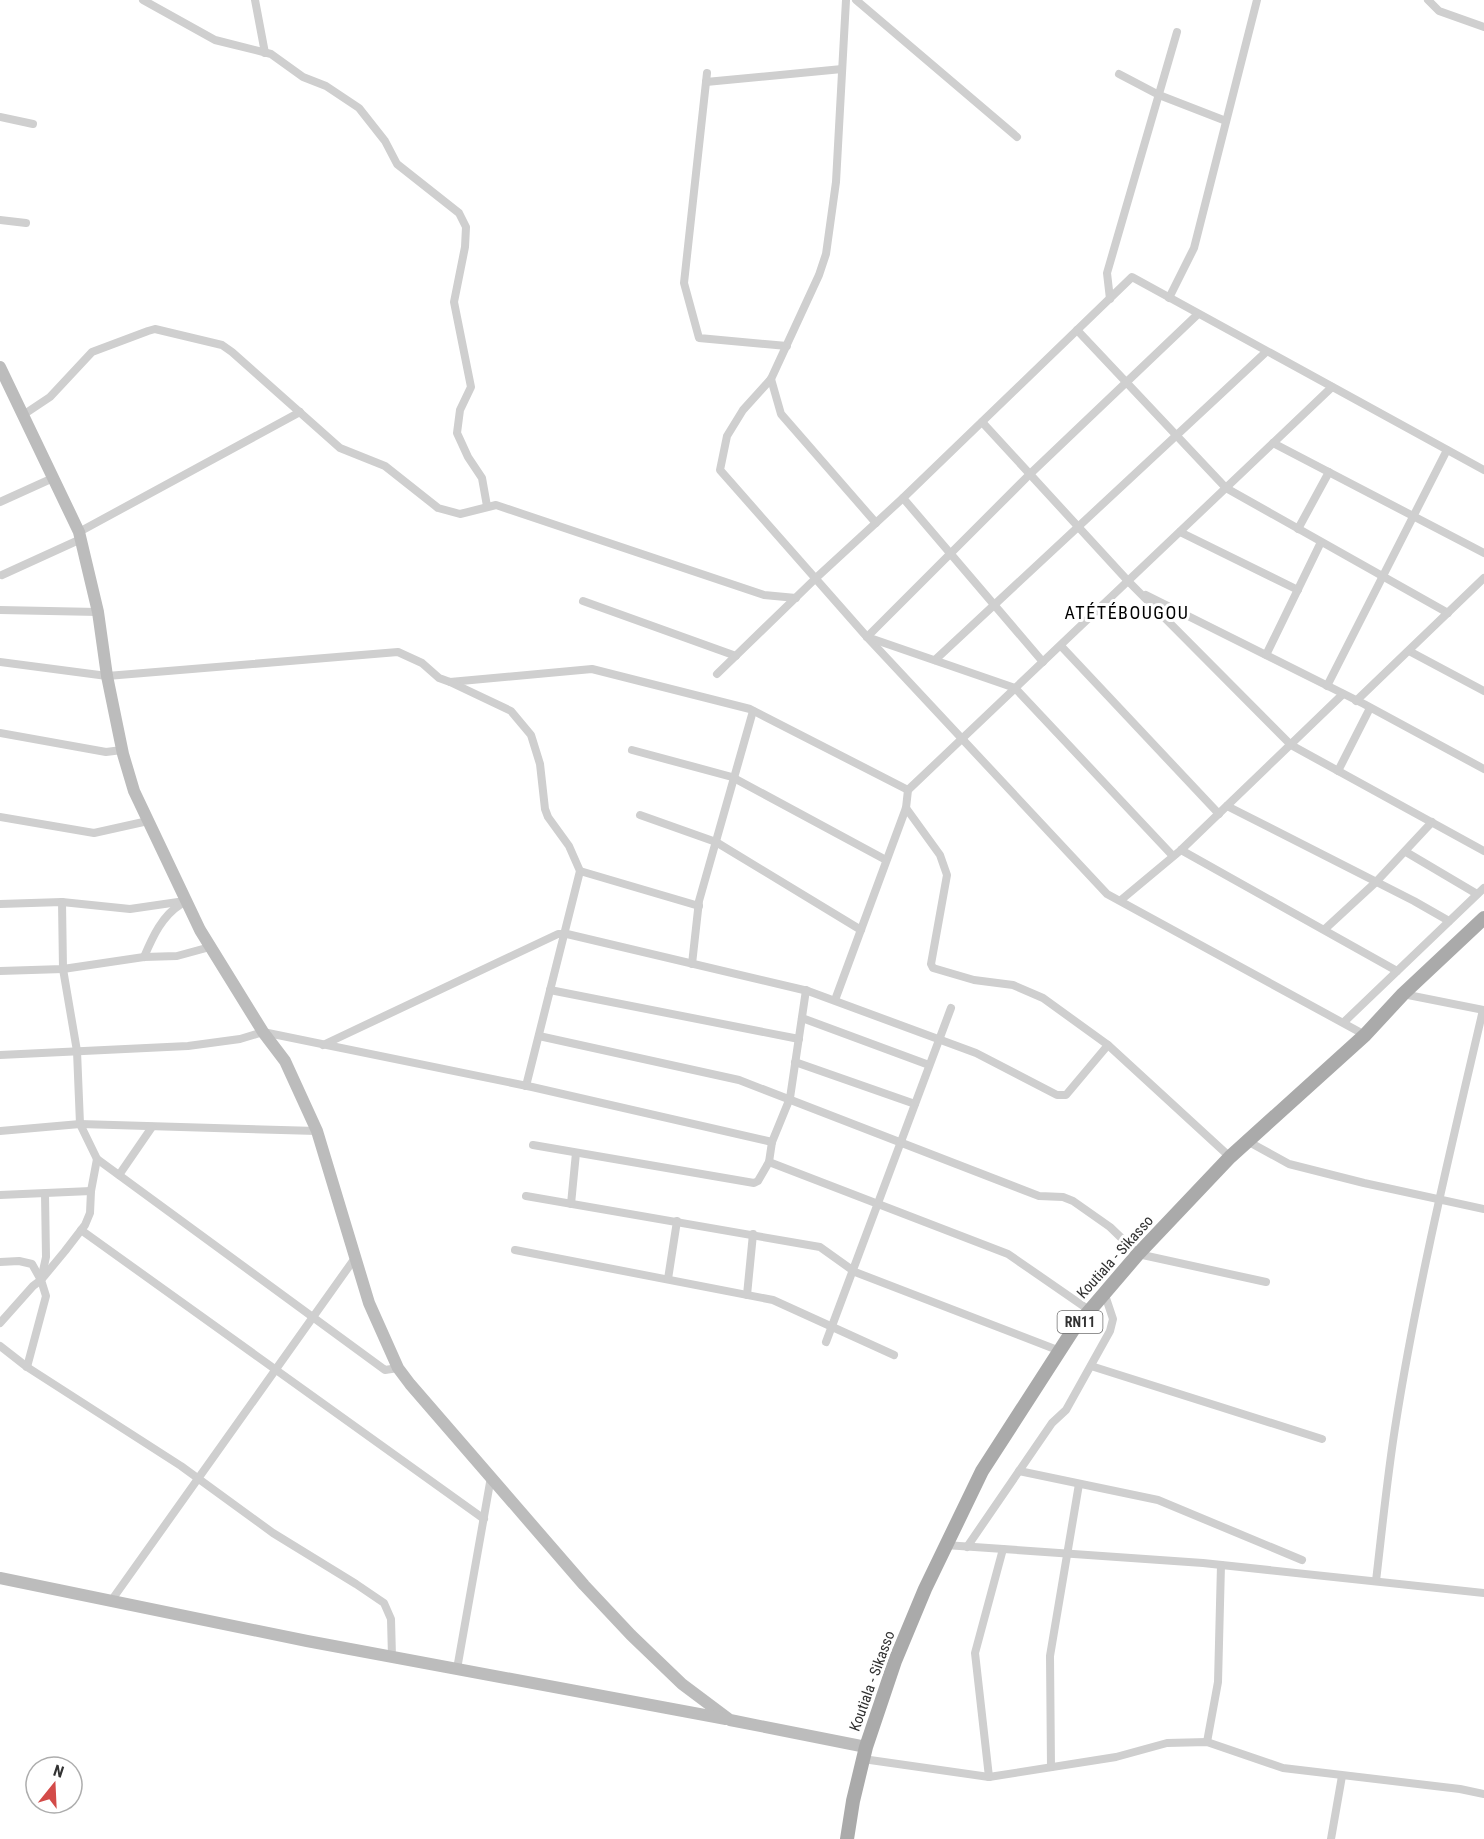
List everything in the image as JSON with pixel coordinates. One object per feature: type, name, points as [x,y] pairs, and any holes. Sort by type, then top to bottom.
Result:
[{"type":"main road","name":"Koutiala - Sikasso","points":[[847,1839],[853,1801],[865,1753],[895,1661],[945,1545],[982,1471],[1060,1351],[1104,1292],[1230,1157],[1365,1035],[1403,993],[1484,918]]},
{"type":"street","points":[[143,0],[215,40],[271,54],[303,77],[326,86],[359,108],[385,141],[398,164],[459,213],[466,227],[465,247],[454,302],[471,387],[460,410],[457,433],[468,457],[482,478],[487,506]]},
{"type":"street","points":[[255,0],[265,53]]},
{"type":"street","points":[[846,0],[836,182],[826,254],[771,379],[743,410],[727,436],[720,470],[867,637],[963,737],[1107,894],[1365,1035]]},
{"type":"street","points":[[856,0],[1017,137]]},
{"type":"street","points":[[1169,298],[1194,248],[1257,0]]},
{"type":"street","points":[[1428,0],[1438,11],[1484,27]]},
{"type":"street","points":[[1438,11],[1443,0]]},
{"type":"street","points":[[1110,298],[1107,273],[1177,32]]},
{"type":"street","points":[[787,346],[699,338],[684,283],[707,78],[842,69]]},
{"type":"street","points":[[1119,74],[1159,95],[1226,121]]},
{"type":"street","points":[[0,117],[33,124]]},
{"type":"street","points":[[0,220],[26,223]]},
{"type":"street","points":[[717,674],[1132,277],[1484,470]]},
{"type":"street","points":[[867,637],[1030,474],[1198,314]]},
{"type":"street","points":[[23,415],[50,397],[92,352],[155,329],[222,345],[340,448],[385,466],[438,508],[460,514],[496,505],[764,595],[796,598]]},
{"type":"street","points":[[1077,330],[1226,488],[1448,613]]},
{"type":"street","points":[[935,660],[1266,352]]},
{"type":"street","points":[[0,367],[80,535],[98,612],[107,676],[122,750],[134,791],[185,902],[210,947],[263,1032],[285,1061],[317,1131],[369,1303],[398,1368],[631,1635],[682,1684],[730,1720]]},
{"type":"street","points":[[771,379],[781,414],[876,523]]},
{"type":"street","points":[[835,1000],[906,807],[908,790],[1332,387]]},
{"type":"street","points":[[2,574],[80,535],[300,412]]},
{"type":"street","points":[[982,422],[1128,581],[1291,745],[1484,850]]},
{"type":"street","points":[[1273,443],[1484,553]]},
{"type":"street","points":[[1328,686],[1447,450]]},
{"type":"street","points":[[1298,529],[1329,472]]},
{"type":"street","points":[[0,502],[53,478]]},
{"type":"street","points":[[903,498],[1043,662]]},
{"type":"street","points":[[1180,532],[1298,590]]},
{"type":"street","points":[[1266,655],[1321,542]]},
{"type":"street","points":[[1356,701],[1484,578]]},
{"type":"street","points":[[1139,592],[1328,686],[1484,769]]},
{"type":"street","points":[[583,601],[736,656]]},
{"type":"street","points":[[0,610],[98,612]]},
{"type":"street","points":[[867,637],[1015,688],[1172,855]]},
{"type":"street","points":[[1061,646],[1219,814]]},
{"type":"street","points":[[1409,651],[1484,691]]},
{"type":"street","points":[[0,662],[107,676],[398,652],[422,663],[439,678],[511,711],[531,735],[540,764],[548,817],[569,846],[580,871],[526,1086]]},
{"type":"street","points":[[450,682],[592,669],[753,711],[908,790]]},
{"type":"street","points":[[1121,900],[1172,855],[1181,850],[1343,694]]},
{"type":"street","points":[[1338,771],[1370,708]]},
{"type":"street","points":[[692,964],[699,906],[753,711]]},
{"type":"street","points":[[0,733],[106,752],[122,750]]},
{"type":"street","points":[[632,750],[734,778],[886,860]]},
{"type":"street","points":[[1227,806],[1449,921]]},
{"type":"street","points":[[906,807],[940,855],[947,875],[931,964],[933,968],[974,981],[1012,985],[1043,998],[1108,1045],[1230,1157]]},
{"type":"street","points":[[640,815],[716,842],[861,930]]},
{"type":"street","points":[[0,818],[94,833],[148,821]]},
{"type":"street","points":[[1325,929],[1377,882],[1432,822]]},
{"type":"street","points":[[1181,850],[1397,971]]},
{"type":"street","points":[[1344,1022],[1480,891],[1406,852]]},
{"type":"street","points":[[580,871],[699,906]]},
{"type":"street","points":[[0,904],[62,902],[130,909],[185,902]]},
{"type":"street","points":[[62,902],[63,969],[77,1052],[80,1124],[98,1159],[385,1370],[398,1368]]},
{"type":"street","points":[[144,957],[170,911],[185,902]]},
{"type":"street","points":[[323,1044],[558,934],[564,934],[806,990],[976,1053],[1058,1095],[1066,1095],[1108,1045]]},
{"type":"street","points":[[0,971],[63,969],[144,957],[177,956],[210,947]]},
{"type":"street","points":[[550,990],[799,1039]]},
{"type":"street","points":[[533,1145],[754,1183],[758,1181],[769,1162],[772,1142],[790,1098],[806,990]]},
{"type":"street","points":[[1376,1581],[1395,1429],[1439,1198],[1484,1010],[1403,993]]},
{"type":"street","points":[[826,1342],[951,1008]]},
{"type":"street","points":[[802,1018],[929,1065]]},
{"type":"street","points":[[0,1055],[188,1046],[240,1039],[263,1032],[526,1086],[772,1142]]},
{"type":"street","points":[[538,1036],[739,1080],[1039,1196],[1063,1197],[1073,1201],[1110,1227],[1138,1254],[1266,1282]]},
{"type":"street","points":[[795,1062],[915,1104]]},
{"type":"street","points":[[0,1131],[80,1124],[317,1131]]},
{"type":"street","points":[[119,1175],[152,1127]]},
{"type":"street","points":[[1249,1142],[1289,1164],[1484,1209]]},
{"type":"street","points":[[571,1204],[576,1153]]},
{"type":"street","points":[[0,1323],[41,1280],[81,1230],[90,1213],[91,1191],[98,1159]]},
{"type":"street","points":[[769,1162],[1008,1254],[1089,1310]]},
{"type":"street","points":[[0,1195],[91,1191]]},
{"type":"street","points":[[41,1280],[46,1257],[45,1194]]},
{"type":"street","points":[[526,1196],[820,1247],[852,1270],[1060,1351]]},
{"type":"street","points":[[668,1280],[677,1221]]},
{"type":"street","points":[[81,1230],[484,1519]]},
{"type":"street","points":[[747,1295],[753,1234]]},
{"type":"street","points":[[515,1250],[773,1300],[894,1355]]},
{"type":"street","points":[[111,1601],[355,1258]]},
{"type":"street","points":[[0,1262],[19,1261],[32,1264],[41,1280],[46,1296],[27,1367]]},
{"type":"street","points":[[967,1547],[1052,1423],[1066,1410],[1110,1331],[1113,1319],[1104,1292]]},
{"type":"street","points":[[0,1346],[27,1367],[198,1478],[273,1533],[384,1603],[391,1619],[392,1657]]},
{"type":"street","points":[[1091,1366],[1322,1438]]},
{"type":"street","points":[[1019,1472],[1158,1500],[1302,1560]]},
{"type":"street","points":[[457,1669],[491,1477]]},
{"type":"street","points":[[1051,1767],[1050,1656],[1079,1484]]},
{"type":"street","points":[[945,1545],[1221,1565],[1484,1593]]},
{"type":"street","points":[[989,1777],[975,1653],[1003,1549]]},
{"type":"street","points":[[1207,1742],[1218,1682],[1221,1565]]},
{"type":"street","points":[[0,1578],[307,1641],[730,1720],[865,1753],[989,1777],[1116,1757],[1167,1743],[1207,1742],[1283,1768],[1460,1789],[1484,1794]]},
{"type":"street","points":[[1332,1839],[1342,1776]]},
{"type":"district","name":"ATÉTÉBOUGOU","points":[[1127,612]]}]
